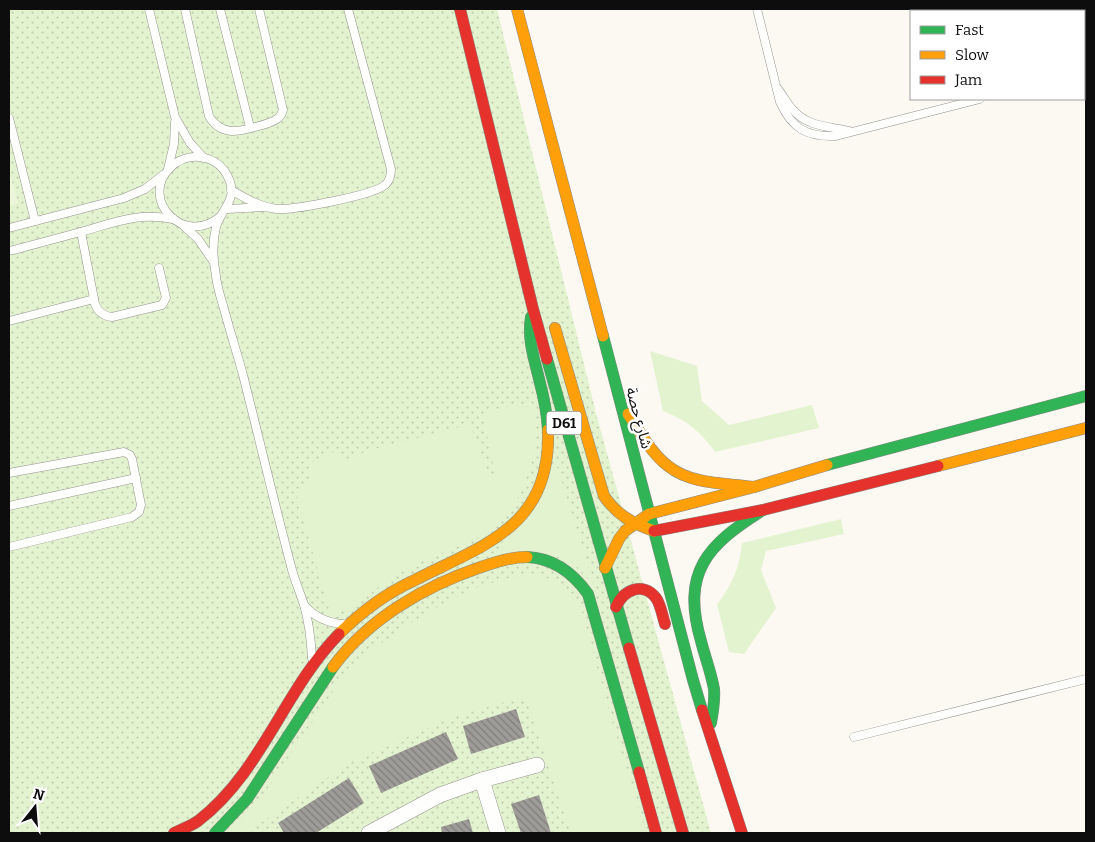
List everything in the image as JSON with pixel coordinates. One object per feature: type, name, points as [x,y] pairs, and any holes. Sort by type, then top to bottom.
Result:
[{"type":"main road","name":"D61","points":[[460,9],[533,309],[604,568],[683,833]]},
{"type":"main road","name":"شارع حصة","points":[[517,9],[693,680],[742,833]]},
{"type":"main road","points":[[512,225],[536,274]]},
{"type":"main road","points":[[174,833],[197,822],[226,794],[253,759],[313,666],[336,637],[350,624],[395,590],[494,542],[514,525],[531,502],[544,477],[549,448],[546,408],[529,336],[530,319],[533,309]]},
{"type":"main road","points":[[552,320],[604,496],[613,510],[624,519],[654,531],[763,510],[1086,428]]},
{"type":"main road","points":[[604,568],[619,539],[633,524],[649,514],[754,487],[842,460],[1086,396]]},
{"type":"main road","points":[[620,402],[654,451],[670,467],[697,479],[754,487]]},
{"type":"main road","points":[[709,729],[714,690],[694,611],[693,594],[697,576],[705,560],[731,530],[763,510]]},
{"type":"main road","points":[[215,833],[247,799],[327,676],[342,656],[366,632],[412,600],[445,582],[479,567],[499,561],[532,556],[565,568],[588,594],[656,833]]},
{"type":"main road","points":[[616,607],[622,595],[634,588],[644,589],[652,593],[658,601],[669,638]]},
{"type":"main road","points":[[674,656],[682,670],[693,680]]},
{"type":"street","points":[[369,833],[440,795],[482,780],[537,765]]},
{"type":"street","points":[[482,780],[498,833]]},
{"type":"lane","points":[[149,9],[175,117],[187,139],[204,158]]},
{"type":"lane","points":[[185,9],[209,116],[215,124],[224,129],[236,131],[275,120],[283,110],[259,9]]},
{"type":"lane","points":[[220,9],[250,127]]},
{"type":"lane","points":[[227,209],[266,207],[290,209],[315,206],[381,188],[390,180],[391,169],[348,9]]},
{"type":"lane","points":[[757,9],[777,88],[794,112],[807,121],[822,127],[851,131],[976,100]]},
{"type":"lane","points":[[175,117],[174,144],[167,171],[162,180],[160,197],[163,206],[177,221],[198,238],[214,263]]},
{"type":"lane","points":[[9,118],[35,221]]},
{"type":"lane","points":[[9,228],[124,198],[154,183],[180,160],[188,157],[212,160],[223,170],[230,183],[231,190],[227,209],[222,216],[215,235],[214,263],[216,280],[243,375],[291,569],[304,604],[313,666]]},
{"type":"lane","points":[[231,190],[266,207]]},
{"type":"lane","points":[[9,251],[140,216],[156,216],[189,226],[206,226],[222,216]]},
{"type":"lane","points":[[81,232],[94,299],[98,311],[108,316],[162,305],[166,298],[159,268]]},
{"type":"lane","points":[[9,321],[94,299]]},
{"type":"lane","points":[[9,473],[124,452],[130,454],[132,459],[141,505],[139,512],[132,517],[9,547]]},
{"type":"lane","points":[[9,506],[136,478]]},
{"type":"lane","points":[[304,604],[324,620],[350,624]]},
{"type":"lane","points":[[854,737],[1086,679]]},
{"type":"green space","points":[[9,9],[497,9],[596,413],[711,833],[9,833]]},
{"type":"green space","points":[[9,171],[18,203],[9,206]]},
{"type":"green space","points":[[650,351],[697,366],[702,401],[729,425],[812,405],[819,428],[715,452],[692,427],[663,411]]},
{"type":"green space","points":[[517,404],[529,407],[535,411],[535,449],[515,505],[492,530],[478,538],[425,560],[389,579],[352,607],[331,616],[297,497],[310,478],[309,462],[320,461],[332,452],[347,459],[367,451],[459,427],[470,426],[489,475],[495,474],[484,420],[490,412]]},
{"type":"green space","points":[[556,463],[595,588],[581,570],[564,557],[500,555],[498,549]]},
{"type":"green space","points":[[841,519],[844,534],[766,551],[761,570],[776,608],[744,654],[729,652],[717,604],[727,590],[734,575],[742,543]]},
{"type":"green space","points":[[526,575],[543,577],[558,583],[571,593],[581,608],[608,708],[646,833],[571,833],[526,696],[453,717],[351,762],[266,819],[249,833],[230,833],[243,821],[268,788],[334,690],[360,658],[408,625],[441,605],[475,588]]},
{"type":"building","points":[[516,709],[525,737],[471,754],[463,726]]},
{"type":"building","points":[[446,732],[458,759],[381,793],[369,766]]},
{"type":"building","points":[[349,778],[364,803],[316,833],[284,833],[278,823]]},
{"type":"building","points":[[539,795],[551,833],[521,833],[511,804]]},
{"type":"building","points":[[469,819],[473,833],[442,833],[441,827]]},
{"type":"traffic: fast","points":[[531,317],[531,342],[544,400],[548,430]]},
{"type":"traffic: fast","points":[[603,336],[702,710]]},
{"type":"traffic: fast","points":[[547,359],[629,648]]},
{"type":"traffic: fast","points":[[827,465],[1086,396]]},
{"type":"traffic: fast","points":[[711,723],[714,689],[696,617],[694,596],[697,578],[704,563],[714,549],[743,523],[763,510]]},
{"type":"traffic: fast","points":[[527,557],[545,560],[562,568],[588,594],[639,772]]},
{"type":"traffic: fast","points":[[215,833],[247,799],[333,667]]},
{"type":"traffic: slow","points":[[517,9],[603,336]]},
{"type":"traffic: slow","points":[[555,328],[604,496],[626,518],[654,531]]},
{"type":"traffic: slow","points":[[628,414],[656,455],[677,472],[698,480],[754,487]]},
{"type":"traffic: slow","points":[[938,466],[1086,428]]},
{"type":"traffic: slow","points":[[339,634],[356,618],[383,598],[488,543],[509,528],[526,511],[538,489],[546,463],[548,430]]},
{"type":"traffic: slow","points":[[605,568],[625,531],[649,514],[754,487],[827,465]]},
{"type":"traffic: slow","points":[[333,667],[347,650],[380,619],[419,594],[481,567],[509,559],[527,557]]},
{"type":"traffic: jam","points":[[460,9],[533,309],[547,359]]},
{"type":"traffic: jam","points":[[654,531],[763,510],[938,466]]},
{"type":"traffic: jam","points":[[616,607],[628,592],[639,589],[645,590],[651,593],[658,601],[665,624]]},
{"type":"traffic: jam","points":[[174,833],[198,821],[220,801],[239,779],[303,680],[339,634]]},
{"type":"traffic: jam","points":[[629,648],[683,833]]},
{"type":"traffic: jam","points":[[702,710],[742,833]]},
{"type":"traffic: jam","points":[[639,772],[656,833]]}]
